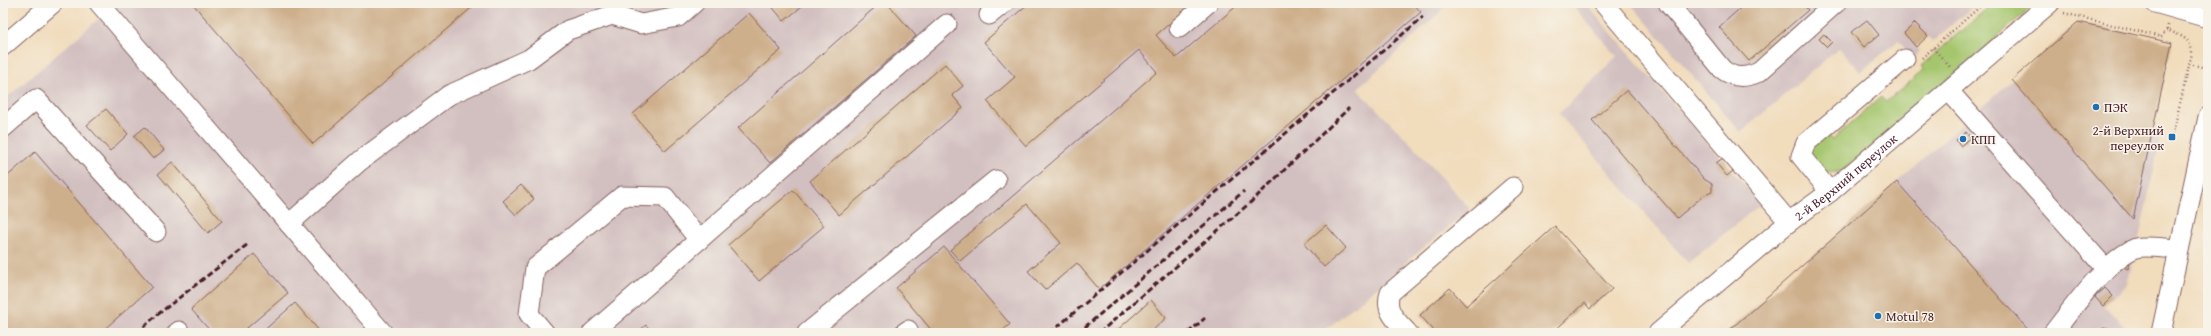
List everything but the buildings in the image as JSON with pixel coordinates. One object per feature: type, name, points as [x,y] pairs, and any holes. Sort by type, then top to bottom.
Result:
[{"type":"street","points":[[3,46],[33,10],[53,3]]},
{"type":"street","points":[[99,3],[383,333]]},
{"type":"street","points":[[289,224],[360,161],[449,95],[529,59],[568,30],[612,9],[641,24],[678,17],[694,3]]},
{"type":"street","points":[[989,15],[1004,3]]},
{"type":"street","points":[[1179,28],[1208,3]]},
{"type":"street","points":[[1603,3],[1789,222]]},
{"type":"street","points":[[1668,3],[1728,75],[1744,77],[1759,72],[1836,3]]},
{"type":"street","name":"2-й Верхний переулок","points":[[1658,333],[1789,222],[1830,192],[2048,5]]},
{"type":"street","points":[[2164,5],[2208,18]]},
{"type":"street","points":[[592,333],[947,24]]},
{"type":"street","points":[[1830,192],[1801,156],[1803,148],[1806,143],[1905,59]]},
{"type":"street","points":[[1955,86],[2106,269]]},
{"type":"street","points":[[3,128],[36,99],[156,232]]},
{"type":"street","points":[[2161,333],[2179,249],[2202,170],[2208,117]]},
{"type":"street","points":[[807,333],[996,180]]},
{"type":"street","points":[[1408,333],[1390,313],[1388,301],[1390,293],[1513,188]]},
{"type":"street","points":[[545,333],[529,314],[535,268],[622,196],[665,197],[699,240]]},
{"type":"street","points":[[2052,333],[2106,269],[2123,255],[2137,248],[2179,249]]},
{"type":"path","points":[[1905,59],[1918,61],[1984,3]]},
{"type":"path","points":[[2048,5],[2079,18],[2161,37],[2167,30],[2164,5]]},
{"type":"path","points":[[2167,30],[2187,40],[2191,46],[2192,53],[2172,137]]},
{"type":"path","points":[[1933,48],[1955,86]]},
{"type":"path","points":[[2189,64],[2202,68]]},
{"type":"shaded area","points":[[117,3],[1450,3],[1357,89],[1413,146],[1470,209],[1322,333],[3,333],[3,101]]},
{"type":"shaded area","points":[[1570,3],[1585,3],[1761,204],[1688,263],[1559,114],[1617,56]]},
{"type":"shaded area","points":[[1630,3],[1977,3],[1932,42],[1915,23],[1904,33],[1920,51],[1914,58],[1898,41],[1860,72],[1839,48],[1741,132]]},
{"type":"shaded area","points":[[2078,22],[2172,43],[2152,134],[2161,136],[2137,248],[2127,284],[2103,306],[2126,328],[2124,333],[1726,333]]},
{"type":"green space","points":[[1993,3],[2036,3],[1843,171],[1830,172],[1821,170],[1817,167],[1805,153],[1826,134],[1832,140],[1881,97],[1886,102],[1924,70],[1921,66]]},
{"type":"railway","points":[[1050,333],[1423,17]]},
{"type":"railway","points":[[1099,333],[1252,201],[1349,108]]},
{"type":"railway","points":[[1078,333],[1244,191]]},
{"type":"railway","points":[[137,333],[157,315],[248,244]]},
{"type":"railway","points":[[1188,333],[1205,318]]},
{"type":"place","name":"ПЭК","points":[[2096,107]]},
{"type":"place","name":"2-й Верхний переулок","points":[[2172,137]]},
{"type":"place","name":"КПП","points":[[1963,139]]},
{"type":"place","name":"Motul 78","points":[[1878,316]]}]
